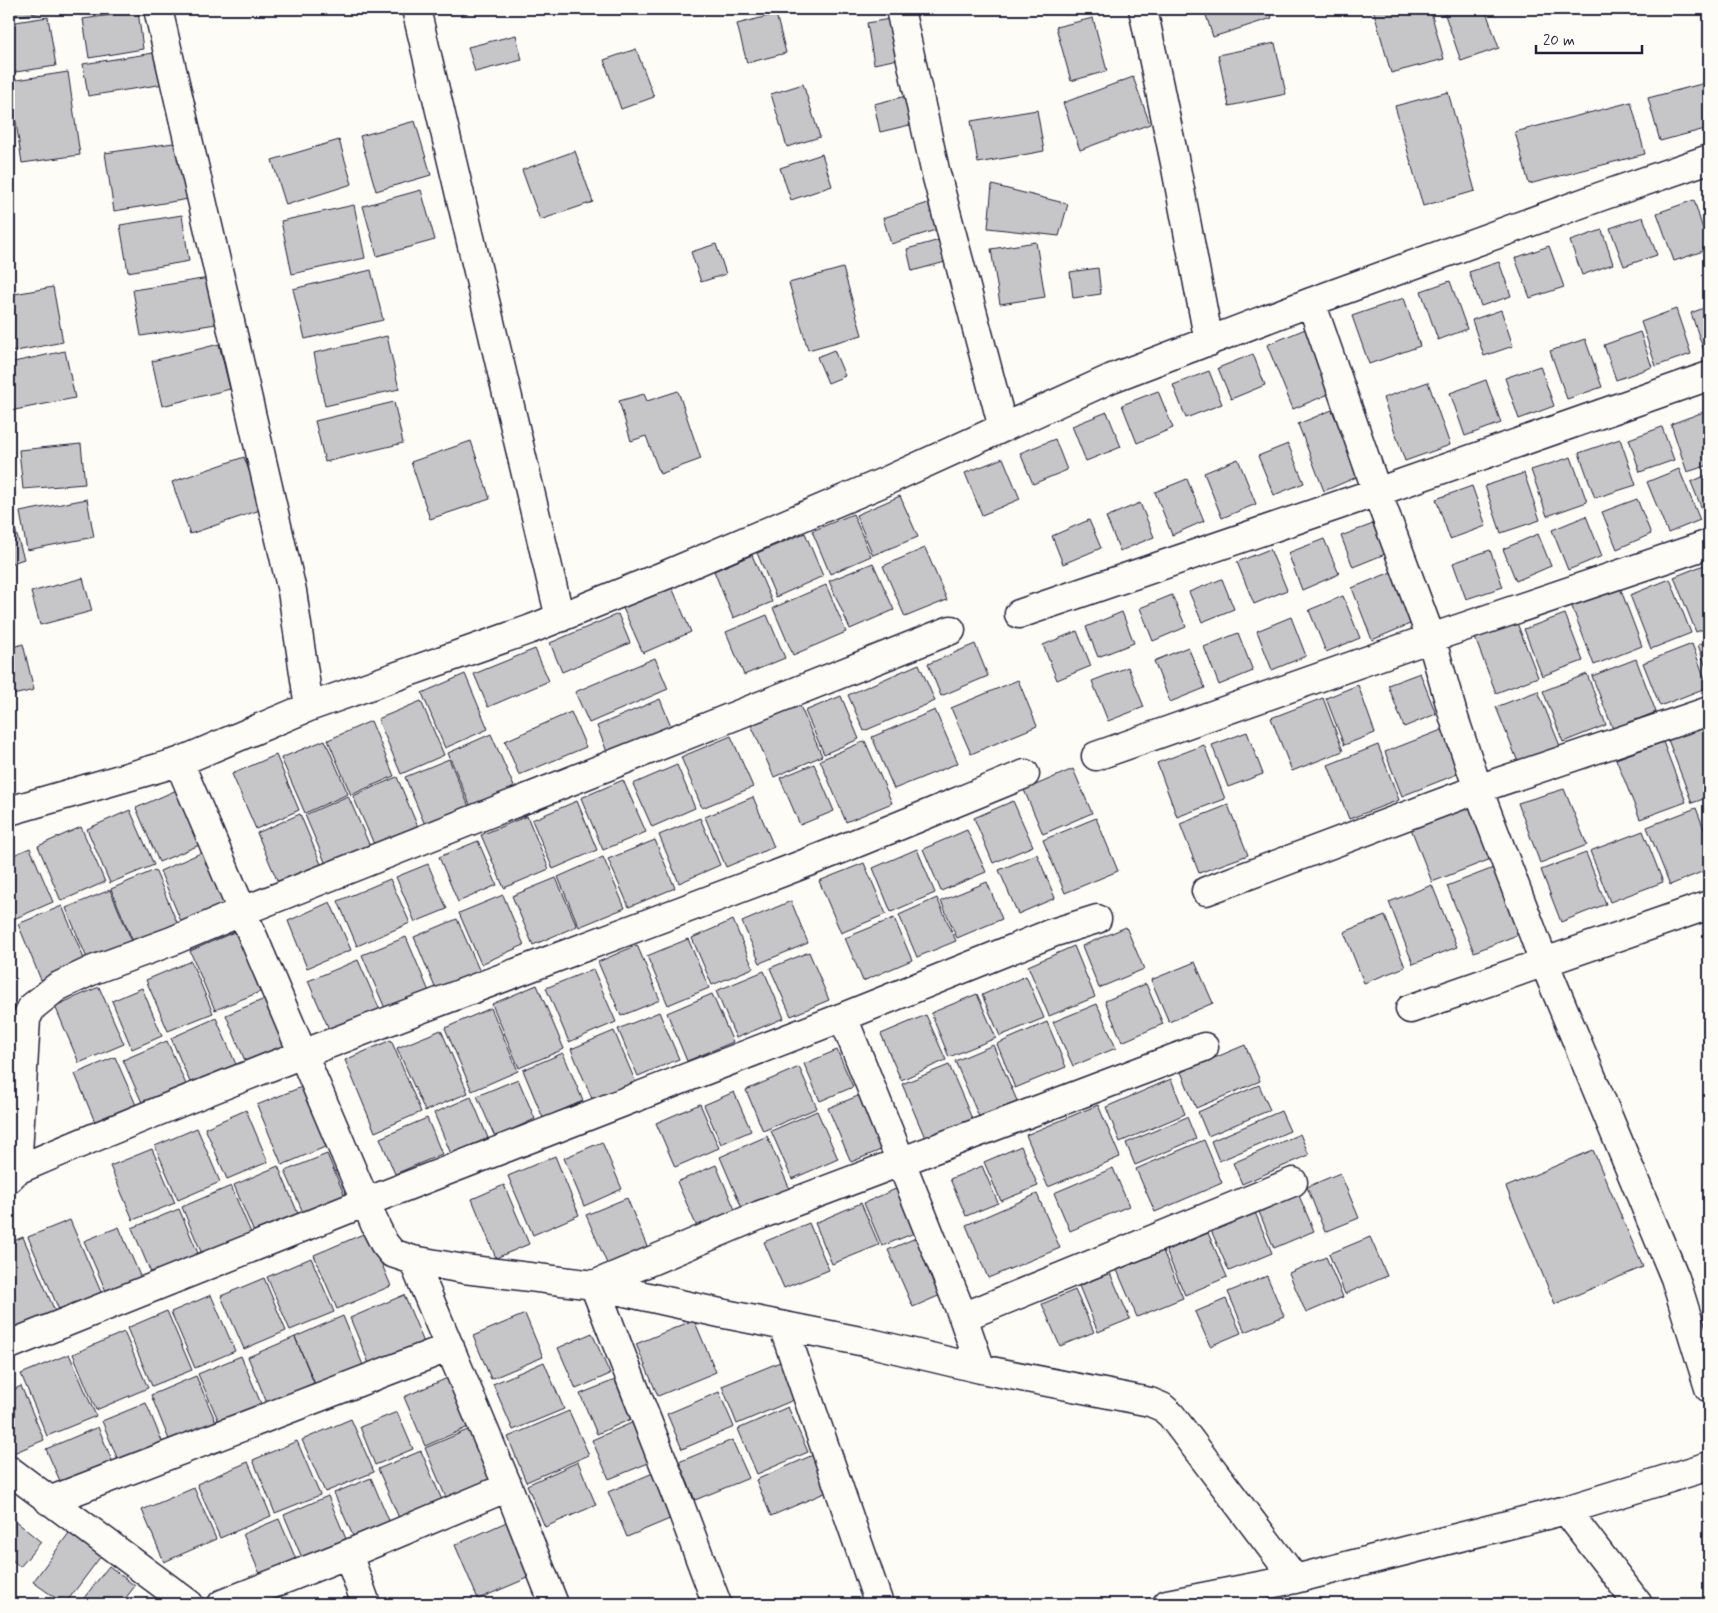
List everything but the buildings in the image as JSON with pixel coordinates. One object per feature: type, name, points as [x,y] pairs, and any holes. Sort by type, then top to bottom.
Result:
[{"type":"street","points":[[158,9],[292,591],[309,707]]},
{"type":"street","points":[[416,9],[560,618]]},
{"type":"street","points":[[900,9],[935,170],[1003,428]]},
{"type":"street","points":[[1143,9],[1209,342]]},
{"type":"street","points":[[9,811],[179,762],[309,707],[560,618],[875,486],[1112,378],[1311,302],[1709,159]]},
{"type":"street","points":[[1311,302],[1377,492],[1431,638],[1454,718],[1478,789],[1544,962],[1675,1278],[1709,1388]]},
{"type":"street","points":[[1019,614],[1709,376]]},
{"type":"street","points":[[1096,756],[1431,638],[1709,544]]},
{"type":"street","points":[[951,630],[243,911],[172,942],[93,970],[58,988],[32,1007],[26,1020],[13,1174],[101,1134],[303,1054],[786,870],[1025,774]]},
{"type":"street","points":[[1206,892],[1478,789],[1709,711]]},
{"type":"street","points":[[179,762],[366,1202],[384,1243],[392,1254],[413,1260],[464,1269],[594,1285],[1150,1402],[1162,1407],[1171,1415],[1295,1579]]},
{"type":"street","points":[[1410,1009],[1709,905]]},
{"type":"street","points":[[9,1345],[366,1202],[843,1017],[1052,933],[1097,919]]},
{"type":"street","points":[[843,1017],[982,1368]]},
{"type":"street","points":[[594,1285],[760,1215],[1204,1047]]},
{"type":"street","points":[[963,1317],[1293,1182]]},
{"type":"street","points":[[413,1260],[508,1487],[554,1604]]},
{"type":"street","points":[[594,1285],[677,1496],[717,1604]]},
{"type":"street","points":[[783,1326],[879,1604]]},
{"type":"street","points":[[50,1501],[450,1347]]},
{"type":"street","points":[[1167,1604],[1295,1579],[1566,1510],[1709,1466]]},
{"type":"street","points":[[9,1470],[189,1604]]},
{"type":"street","points":[[222,1604],[508,1487]]},
{"type":"street","points":[[1566,1510],[1638,1604]]},
{"type":"street","points":[[348,1554],[366,1604]]}]
